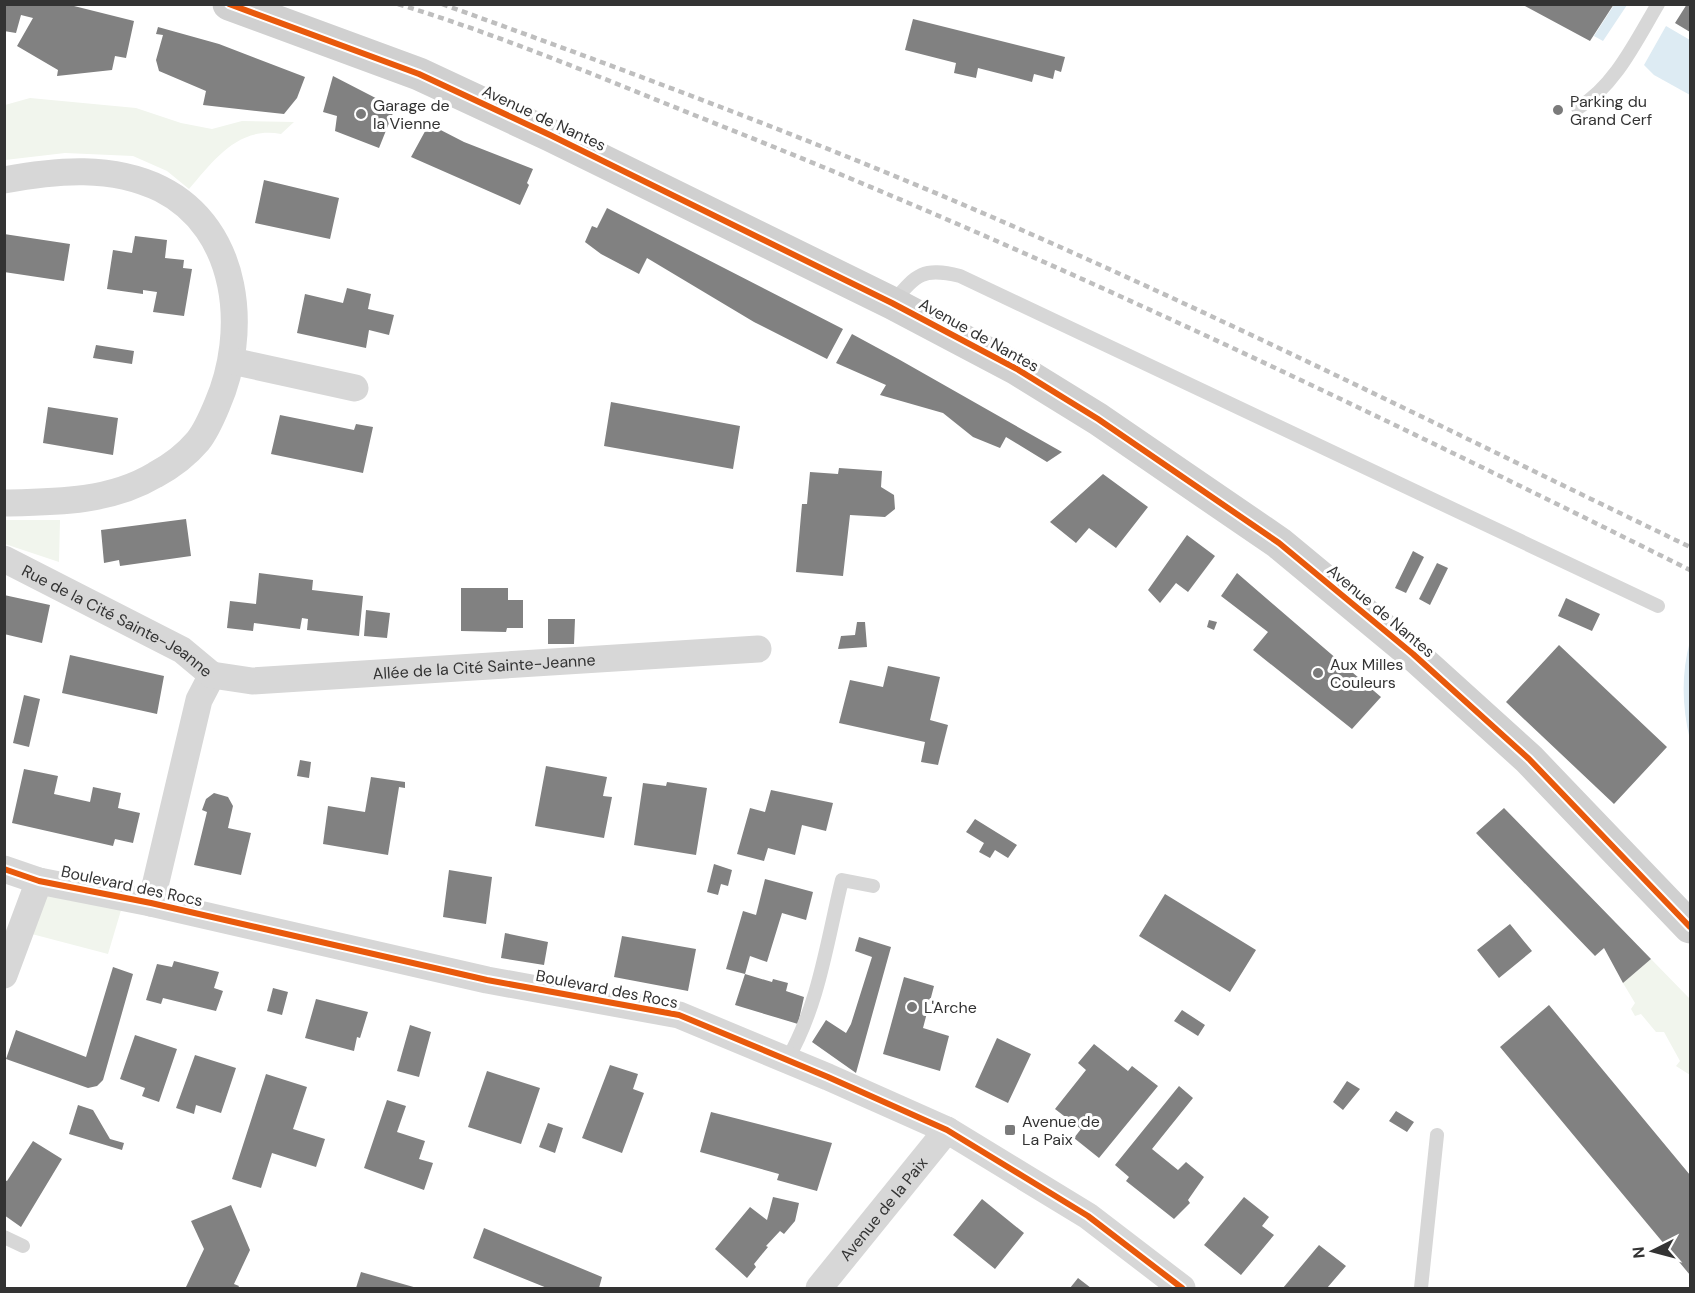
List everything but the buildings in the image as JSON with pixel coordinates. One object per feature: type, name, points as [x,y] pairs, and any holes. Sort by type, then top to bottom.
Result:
[{"type":"main road","name":"Avenue de Nantes","points":[[229,4],[419,74],[892,303],[1017,369],[1098,419],[1279,543],[1413,654],[1528,759],[1690,927]]},
{"type":"street","points":[[4,180],[62,172],[96,172],[133,178],[162,190],[197,215],[220,249],[231,282],[235,324],[232,361],[224,390],[198,441],[155,476],[124,490],[93,498],[4,503]]},
{"type":"street","points":[[232,361],[355,388]]},
{"type":"street","name":"Rue de la Cité Sainte-Jeanne","points":[[4,559],[182,650],[212,675],[199,700],[152,903]]},
{"type":"street","name":"Allée de la Cité Sainte-Jeanne","points":[[212,675],[252,681],[758,648]]},
{"type":"street","name":"Boulevard des Rocs","points":[[4,870],[39,880],[152,903],[487,980],[679,1016],[947,1130],[1088,1216],[1182,1288]]},
{"type":"street","points":[[4,975],[39,880]]},
{"type":"street","name":"Avenue de la Paix","points":[[819,1288],[947,1130]]},
{"type":"lane","points":[[1578,108],[1590,101],[1613,76],[1658,4]]},
{"type":"lane","points":[[892,303],[909,284],[922,274],[934,270],[960,276],[1658,606]]},
{"type":"lane","points":[[787,1060],[802,1035],[812,1008],[842,880],[873,886]]},
{"type":"lane","points":[[1421,1288],[1437,1135]]},
{"type":"lane","points":[[4,1237],[23,1246]]},
{"type":"shaded area","points":[[1614,5],[1627,5],[1603,41],[1594,36]]},
{"type":"shaded area","points":[[1666,26],[1690,40],[1690,95],[1654,75],[1644,65]]},
{"type":"shaded area","points":[[30,98],[136,108],[181,123],[212,129],[242,121],[294,122],[281,134],[252,135],[240,140],[218,157],[189,189],[167,171],[133,156],[65,153],[5,160],[5,105]]},
{"type":"shaded area","points":[[5,520],[60,520],[59,562],[5,544]]},
{"type":"shaded area","points":[[1690,641],[1690,740],[1685,715],[1684,690],[1685,666]]},
{"type":"shaded area","points":[[41,889],[122,907],[108,954],[28,933]]},
{"type":"shaded area","points":[[1651,959],[1690,999],[1690,1075],[1676,1066],[1680,1061],[1664,1032],[1656,1032],[1641,1014],[1635,1016],[1631,1009],[1635,1003],[1623,983]]},
{"type":"railway","points":[[398,4],[562,62],[970,229],[1212,338],[1690,570]]},
{"type":"railway","points":[[442,4],[715,105],[985,214],[1251,335],[1690,547]]},
{"type":"cycle path","points":[[229,4],[419,74],[550,135],[892,303],[1017,369],[1098,419],[1279,543],[1413,654],[1529,759],[1690,927]]},
{"type":"cycle path","points":[[4,869],[39,881],[151,903],[487,980],[679,1015],[947,1130],[1088,1216],[1182,1288]]},
{"type":"place","name":"Parking du Grand Cerf","points":[[1558,110]]},
{"type":"place","name":"Garage de la Vienne","points":[[361,114]]},
{"type":"place","name":"Aux Milles Couleurs","points":[[1318,673]]},
{"type":"place","name":"L'Arche","points":[[912,1007]]},
{"type":"place","name":"Avenue de La Paix","points":[[1010,1130]]}]
